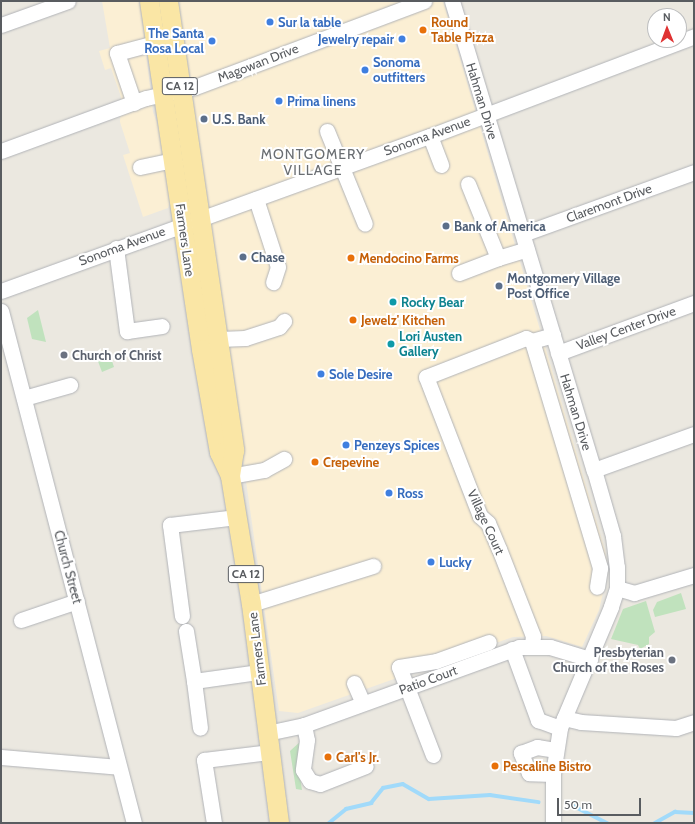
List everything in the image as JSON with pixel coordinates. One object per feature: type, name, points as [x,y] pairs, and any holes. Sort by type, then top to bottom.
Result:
[{"type":"main road","name":"Farmers Lane","points":[[149,1],[155,43],[172,92],[192,221],[219,452],[230,476],[237,517],[251,604],[279,823]]},
{"type":"main road","name":"Farmers Lane","points":[[168,1],[174,160],[192,221],[219,339],[234,450],[230,476]]},
{"type":"street","points":[[1,26],[68,1]]},
{"type":"street","name":"Magowan Drive","points":[[1,151],[134,103],[172,92],[424,1]]},
{"type":"street","name":"Hahman Drive","points":[[452,1],[613,536],[617,588],[590,659],[562,723],[555,750],[553,774],[553,823]]},
{"type":"street","name":"Sonoma Avenue","points":[[1,292],[116,248],[430,136],[694,36]]},
{"type":"street","points":[[134,103],[117,53],[155,43]]},
{"type":"street","points":[[327,131],[365,224]]},
{"type":"street","points":[[430,136],[441,165]]},
{"type":"street","points":[[140,167],[174,160]]},
{"type":"street","name":"Claremont Drive","points":[[523,234],[694,172]]},
{"type":"street","points":[[468,184],[498,258]]},
{"type":"street","points":[[256,199],[278,267],[273,282]]},
{"type":"street","points":[[116,248],[127,331],[162,326]]},
{"type":"street","points":[[459,273],[526,249]]},
{"type":"street","name":"Valley Center Drive","points":[[558,353],[694,303]]},
{"type":"street","name":"Church Street","points":[[1,311],[134,823]]},
{"type":"street","points":[[219,339],[245,338],[279,326],[284,321]]},
{"type":"street","points":[[553,335],[532,341],[600,568],[596,587]]},
{"type":"street","name":"Village Court","points":[[532,341],[526,338],[426,377],[480,516],[488,523],[499,549],[533,636],[532,645]]},
{"type":"street","points":[[24,398],[70,385]]},
{"type":"street","points":[[554,414],[575,407]]},
{"type":"street","points":[[594,470],[694,434]]},
{"type":"street","points":[[230,476],[264,470],[284,459]]},
{"type":"street","points":[[585,518],[605,512]]},
{"type":"street","points":[[182,616],[170,525],[237,517]]},
{"type":"street","points":[[251,604],[373,566]]},
{"type":"street","points":[[617,588],[634,593],[694,574]]},
{"type":"street","points":[[21,620],[77,601]]},
{"type":"street","points":[[186,631],[200,728]]},
{"type":"street","points":[[432,755],[399,667],[436,661],[489,642]]},
{"type":"street","name":"Patio Court","points":[[267,733],[304,725],[512,649],[532,645],[558,648],[590,659]]},
{"type":"street","points":[[512,649],[538,720],[562,723],[581,722],[676,728],[694,722]]},
{"type":"street","points":[[194,681],[260,672]]},
{"type":"street","points":[[354,683],[363,703]]},
{"type":"street","points":[[304,725],[307,740],[303,770],[310,781],[320,784],[366,766]]},
{"type":"street","points":[[553,774],[529,773],[521,753],[537,747],[555,750]]},
{"type":"street","points":[[214,823],[204,760],[269,752]]},
{"type":"street","points":[[1,757],[119,767]]},
{"type":"shaded area","points":[[102,1],[140,1],[153,112],[159,128],[170,203],[168,208],[143,217],[123,155],[130,153],[120,122],[121,97],[111,68],[105,70],[99,51],[110,48]]},
{"type":"shaded area","name":"MONTGOMERY VILLAGE","points":[[177,1],[443,1],[605,550],[608,571],[599,610],[582,647],[546,636],[513,637],[298,713],[279,711]]},
{"type":"green space","points":[[38,310],[46,342],[32,339],[27,318]]},
{"type":"green space","points":[[109,352],[114,367],[102,372],[96,356]]},
{"type":"green space","points":[[681,593],[686,609],[655,617],[653,610],[657,602]]},
{"type":"green space","points":[[646,601],[655,632],[649,637],[649,644],[640,649],[638,645],[611,639],[623,609]]},
{"type":"green space","points":[[302,740],[298,763],[302,790],[296,789],[290,751]]},
{"type":"waterway","points":[[329,823],[346,809],[371,803],[383,788],[403,784],[429,799],[490,795],[538,802]]},
{"type":"waterway","points":[[568,803],[607,823]]},
{"type":"waterway","points":[[655,823],[675,812],[694,813]]},
{"type":"place","name":"Sur la table","points":[[270,22]]},
{"type":"place","name":"Round Table Pizza","points":[[423,30]]},
{"type":"place","name":"Jewelry repair","points":[[402,39]]},
{"type":"place","name":"The Santa Rosa Local","points":[[212,41]]},
{"type":"place","name":"Sonoma outfitters","points":[[365,70]]},
{"type":"place","name":"Prima linens","points":[[279,101]]},
{"type":"place","name":"U.S. Bank","points":[[204,119]]},
{"type":"place","name":"Bank of America","points":[[446,226]]},
{"type":"place","name":"Chase","points":[[243,257]]},
{"type":"place","name":"Mendocino Farms","points":[[351,258]]},
{"type":"place","name":"Montgomery Village Post Office","points":[[499,286]]},
{"type":"place","name":"Rocky Bear","points":[[393,302]]},
{"type":"place","name":"Jewelz' Kitchen","points":[[353,320]]},
{"type":"place","name":"Lori Austen Gallery","points":[[391,344]]},
{"type":"place","name":"Church of Christ","points":[[64,355]]},
{"type":"place","name":"Sole Desire","points":[[321,374]]},
{"type":"place","name":"Penzeys Spices","points":[[346,445]]},
{"type":"place","name":"Crepevine","points":[[315,462]]},
{"type":"place","name":"Ross","points":[[389,493]]},
{"type":"place","name":"Lucky","points":[[431,562]]},
{"type":"place","name":"Presbyterian Church of the Roses","points":[[672,660]]},
{"type":"place","name":"Carl's Jr.","points":[[328,757]]},
{"type":"place","name":"Pescaline Bistro","points":[[495,766]]},
{"type":"district","name":"MONTGOMERY VILLAGE","points":[[313,162]]}]
